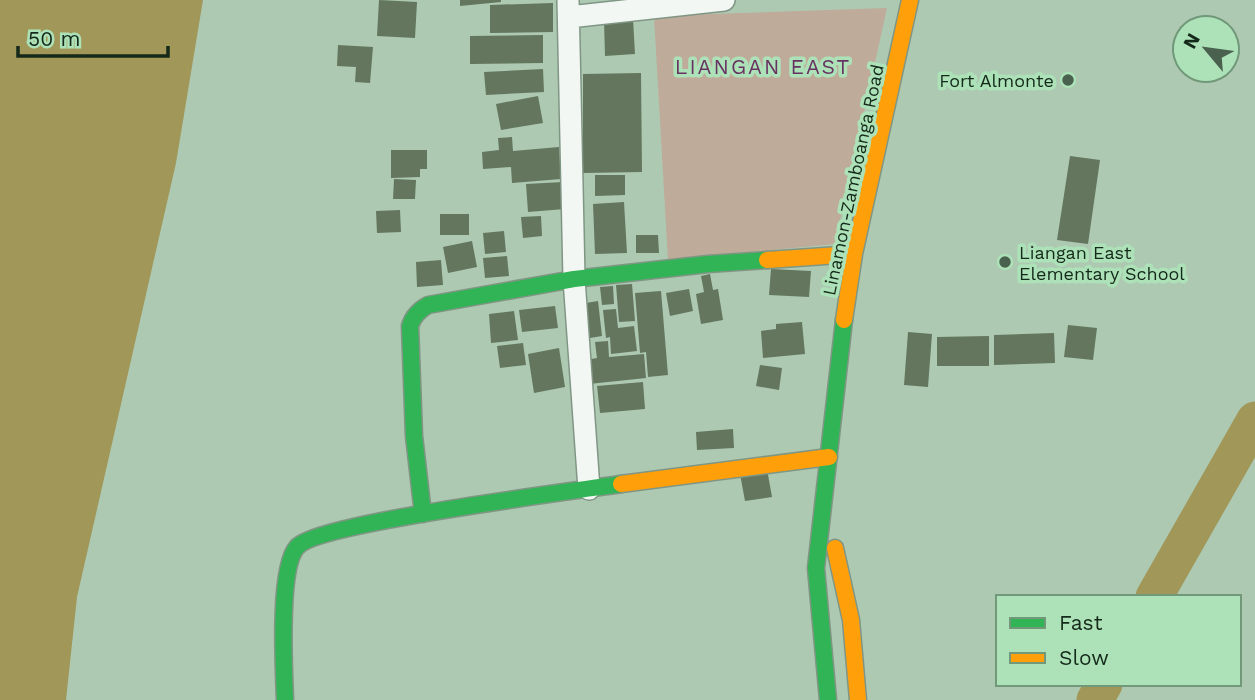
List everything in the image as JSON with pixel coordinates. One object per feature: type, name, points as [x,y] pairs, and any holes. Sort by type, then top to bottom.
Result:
[{"type":"main road","name":"Linamon-Zamboanga Road","points":[[828,700],[816,568],[823,494],[830,457],[838,361],[854,254],[910,0]]},
{"type":"main road","points":[[423,514],[414,436],[410,326],[413,316],[428,305],[573,279],[708,264],[854,254]]},
{"type":"main road","points":[[285,700],[285,595],[290,562],[296,547],[307,539],[324,533],[423,514],[696,473],[830,457]]},
{"type":"main road","name":"Linamon-Zamboanga Road","points":[[823,494],[851,620],[858,700]]},
{"type":"street","points":[[589,489],[573,279],[569,9],[724,0]]},
{"type":"shaded area","points":[[0,0],[203,0],[176,163],[77,597],[66,700],[0,700]]},
{"type":"shaded area","points":[[887,8],[835,244],[668,260],[654,16]]},
{"type":"building","points":[[379,0],[417,2],[415,38],[377,36]]},
{"type":"building","points":[[460,0],[501,0],[501,2],[460,6]]},
{"type":"building","points":[[553,3],[553,32],[490,33],[490,5]]},
{"type":"building","points":[[633,19],[635,54],[605,56],[604,21]]},
{"type":"building","points":[[543,35],[543,63],[470,64],[470,36]]},
{"type":"building","points":[[338,45],[373,47],[370,83],[355,82],[356,67],[337,66]]},
{"type":"building","points":[[543,69],[544,92],[486,95],[484,72]]},
{"type":"building","points":[[641,73],[642,172],[583,173],[583,74]]},
{"type":"building","points":[[538,96],[543,123],[501,130],[496,104]]},
{"type":"building","points":[[512,137],[513,151],[559,147],[561,179],[512,183],[511,167],[483,169],[482,152],[499,150],[498,138]]},
{"type":"building","points":[[391,150],[427,150],[427,169],[420,169],[420,177],[391,178]]},
{"type":"building","points":[[1070,156],[1100,160],[1088,244],[1057,240]]},
{"type":"building","points":[[595,175],[625,175],[625,195],[595,196]]},
{"type":"building","points":[[394,179],[416,180],[415,199],[393,199]]},
{"type":"building","points":[[563,182],[565,209],[528,212],[526,184]]},
{"type":"building","points":[[624,202],[627,253],[595,254],[593,204]]},
{"type":"building","points":[[400,210],[401,232],[377,233],[376,211]]},
{"type":"building","points":[[440,214],[469,214],[469,235],[440,235]]},
{"type":"building","points":[[541,216],[542,236],[523,238],[521,217]]},
{"type":"building","points":[[504,231],[506,252],[485,254],[483,233]]},
{"type":"building","points":[[636,235],[658,235],[659,253],[636,253]]},
{"type":"building","points":[[472,241],[477,267],[448,273],[443,247]]},
{"type":"building","points":[[507,256],[509,276],[485,278],[483,258]]},
{"type":"building","points":[[441,260],[443,285],[417,287],[416,262]]},
{"type":"building","points":[[771,269],[811,271],[809,297],[769,295]]},
{"type":"building","points":[[710,274],[713,290],[718,289],[723,320],[701,324],[696,294],[704,292],[701,276]]},
{"type":"building","points":[[632,284],[635,321],[619,322],[616,285]]},
{"type":"building","points":[[613,286],[614,304],[602,305],[600,287]]},
{"type":"building","points":[[689,289],[693,311],[670,316],[666,293]]},
{"type":"building","points":[[661,291],[668,375],[648,377],[646,352],[640,353],[635,293]]},
{"type":"building","points":[[598,301],[602,336],[590,338],[586,303]]},
{"type":"building","points":[[555,306],[558,328],[522,332],[519,310]]},
{"type":"building","points":[[616,309],[618,328],[634,326],[637,351],[611,354],[603,310]]},
{"type":"building","points":[[514,311],[518,340],[491,343],[489,314]]},
{"type":"building","points":[[802,322],[805,354],[763,358],[761,331],[776,329],[776,324]]},
{"type":"building","points":[[1068,325],[1097,328],[1093,360],[1064,357]]},
{"type":"building","points":[[908,332],[932,334],[928,387],[904,385]]},
{"type":"building","points":[[1054,333],[1055,363],[994,365],[994,335]]},
{"type":"building","points":[[989,336],[989,366],[937,366],[937,337]]},
{"type":"building","points":[[608,341],[609,357],[644,354],[646,378],[589,384],[586,360],[597,358],[595,342]]},
{"type":"building","points":[[523,343],[526,365],[500,368],[497,346]]},
{"type":"building","points":[[559,348],[565,387],[534,393],[528,354]]},
{"type":"building","points":[[760,365],[782,368],[779,390],[756,386]]},
{"type":"building","points":[[643,382],[645,409],[600,413],[597,386]]},
{"type":"building","points":[[733,429],[734,448],[697,450],[696,432]]},
{"type":"building","points":[[767,469],[772,497],[745,501],[740,474]]},
{"type":"waterway","points":[[1155,595],[1255,420]]},
{"type":"waterway","points":[[1095,700],[1103,686]]},
{"type":"traffic: fast","points":[[423,514],[414,436],[410,326],[422,309],[428,305],[574,279],[767,260]]},
{"type":"traffic: fast","points":[[828,700],[816,568],[844,320]]},
{"type":"traffic: fast","points":[[285,700],[285,597],[291,558],[297,547],[314,538],[396,518],[621,484]]},
{"type":"traffic: slow","points":[[844,320],[854,254],[910,0]]},
{"type":"traffic: slow","points":[[767,260],[854,254]]},
{"type":"traffic: slow","points":[[621,484],[829,457]]},
{"type":"traffic: slow","points":[[835,548],[851,620],[858,700]]},
{"type":"place","name":"Fort Almonte","points":[[1068,80]]},
{"type":"place","name":"Liangan East Elementary School","points":[[1005,262]]},
{"type":"district","name":"LIANGAN EAST","points":[[763,66]]}]
